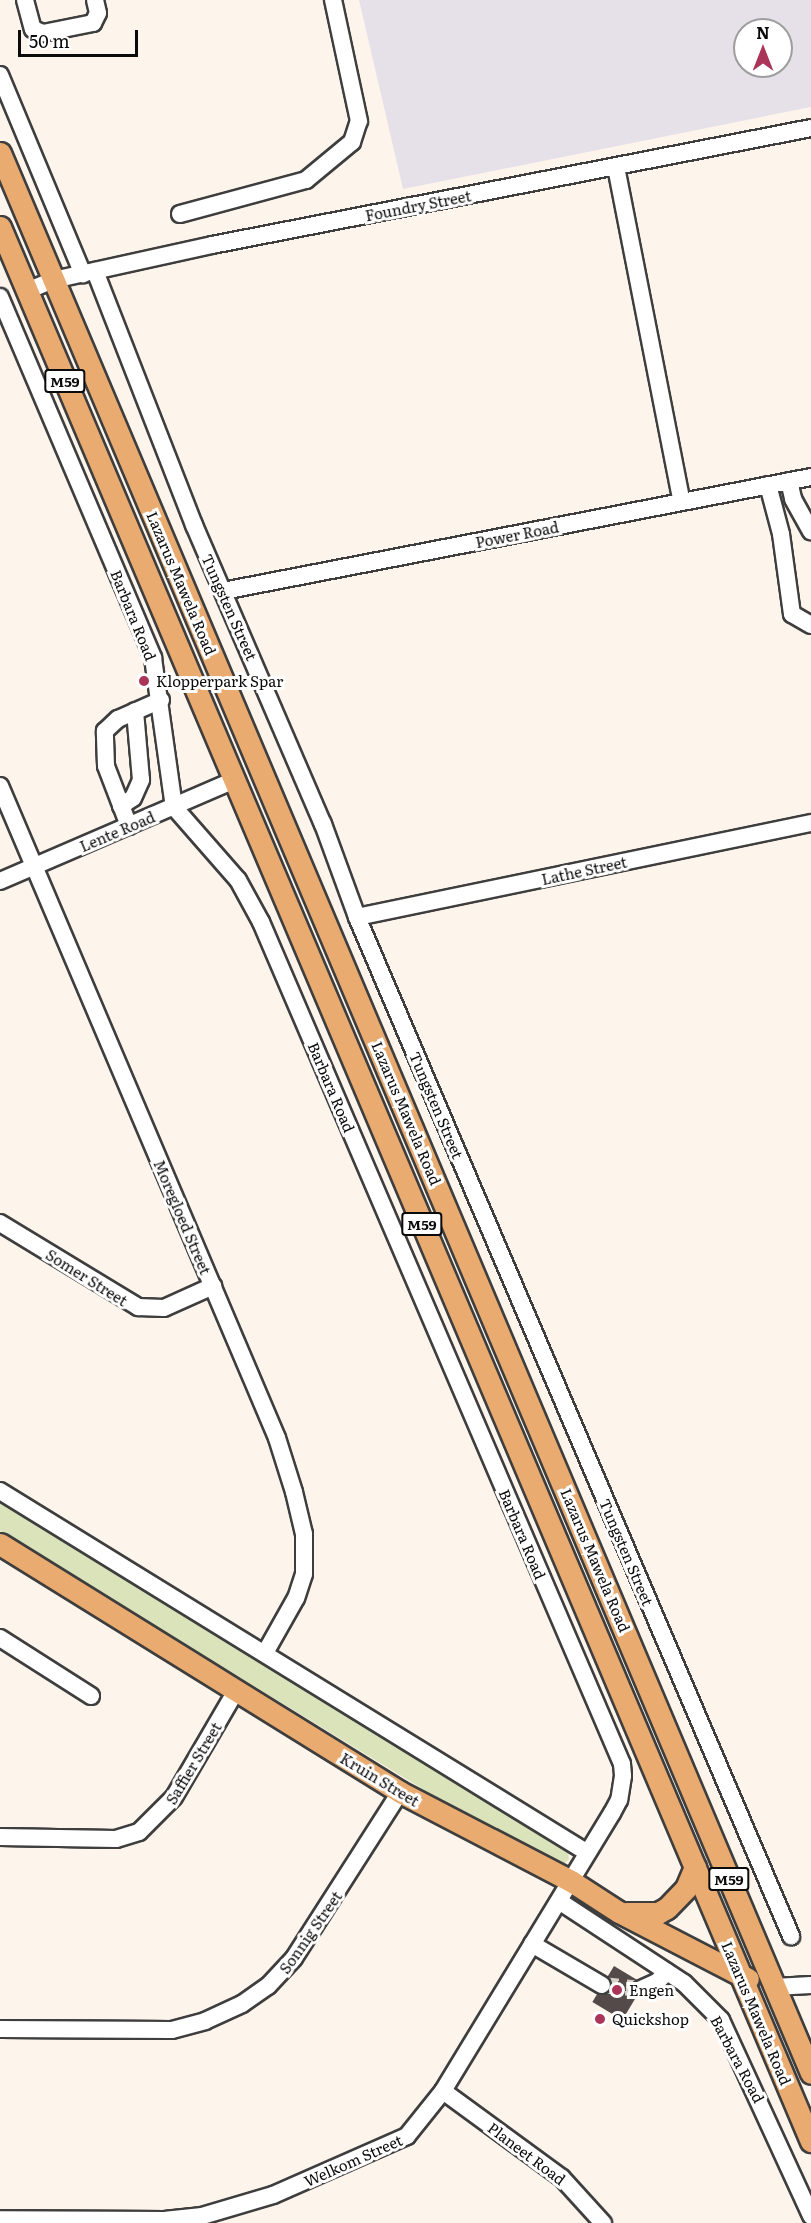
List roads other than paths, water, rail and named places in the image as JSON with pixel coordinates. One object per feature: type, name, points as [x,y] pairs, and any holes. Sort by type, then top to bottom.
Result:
[{"type":"main road","name":"Lazarus Mawela Road","points":[[0,153],[811,2073]]},
{"type":"main road","name":"Lazarus Mawela Road","points":[[0,227],[811,2141]]},
{"type":"main road","points":[[225,683],[238,745],[234,780]]},
{"type":"main road","name":"Kruin Street","points":[[1,1546],[237,1689],[400,1792],[571,1881],[620,1912],[742,1978],[774,1987]]},
{"type":"main road","points":[[620,1912],[647,1914],[667,1908],[686,1888],[695,1867]]},
{"type":"street","points":[[25,0],[33,29],[43,33],[93,22],[98,13],[96,0]]},
{"type":"street","points":[[180,214],[306,180],[352,142],[359,121],[333,0]]},
{"type":"street","name":"Tungsten Street","points":[[0,75],[89,272],[323,824],[357,917],[791,1935]]},
{"type":"street","name":"Foundry Street","points":[[27,291],[54,280],[89,272],[811,128]]},
{"type":"street","points":[[616,167],[682,502]]},
{"type":"street","name":"Barbara Road","points":[[0,297],[149,647],[161,700],[174,807],[238,880],[261,922],[622,1764],[619,1800],[586,1852],[571,1881]]},
{"type":"street","name":"Power Road","points":[[223,591],[811,477]]},
{"type":"street","points":[[789,481],[804,504],[811,531]]},
{"type":"street","points":[[768,485],[781,534],[792,614],[811,625]]},
{"type":"street","points":[[129,826],[106,766],[105,731],[135,711],[161,700]]},
{"type":"street","points":[[121,806],[133,798],[141,780],[135,711]]},
{"type":"street","name":"Lente Road","points":[[0,880],[234,780]]},
{"type":"street","name":"Moregloed Street","points":[[0,786],[277,1438],[304,1534],[306,1556],[300,1588],[264,1653]]},
{"type":"street","name":"Lathe Street","points":[[357,917],[811,823]]},
{"type":"street","name":"Somer Street","points":[[0,1223],[138,1307],[164,1308],[213,1286]]},
{"type":"street","points":[[0,1491],[586,1852]]},
{"type":"street","points":[[0,1638],[91,1696]]},
{"type":"street","name":"Saffier Street","points":[[0,1837],[116,1839],[139,1832],[174,1797],[237,1689]]},
{"type":"street","name":"Sonnig Street","points":[[0,2029],[172,2030],[231,2011],[268,1986],[294,1958],[400,1792]]},
{"type":"street","name":"Welkom Street","points":[[0,2219],[166,2220],[218,2212],[273,2195],[389,2147],[420,2122],[443,2091],[571,1881]]},
{"type":"street","name":"Barbara Road","points":[[559,1901],[684,1983],[721,2020],[811,2216]]},
{"type":"street","points":[[532,1944],[602,1985]]},
{"type":"street","points":[[641,1989],[657,1982],[667,1972]]},
{"type":"street","points":[[774,1987],[811,1985]]},
{"type":"street","name":"Planeet Road","points":[[443,2091],[562,2178],[603,2223]]},
{"type":"tunnel","points":[[602,1985],[641,1989]]},
{"type":"place","name":"Klopperpark Spar","points":[[144,681]]},
{"type":"place","name":"Engen","points":[[617,1990]]},
{"type":"place","name":"Quickshop","points":[[600,2019]]}]
